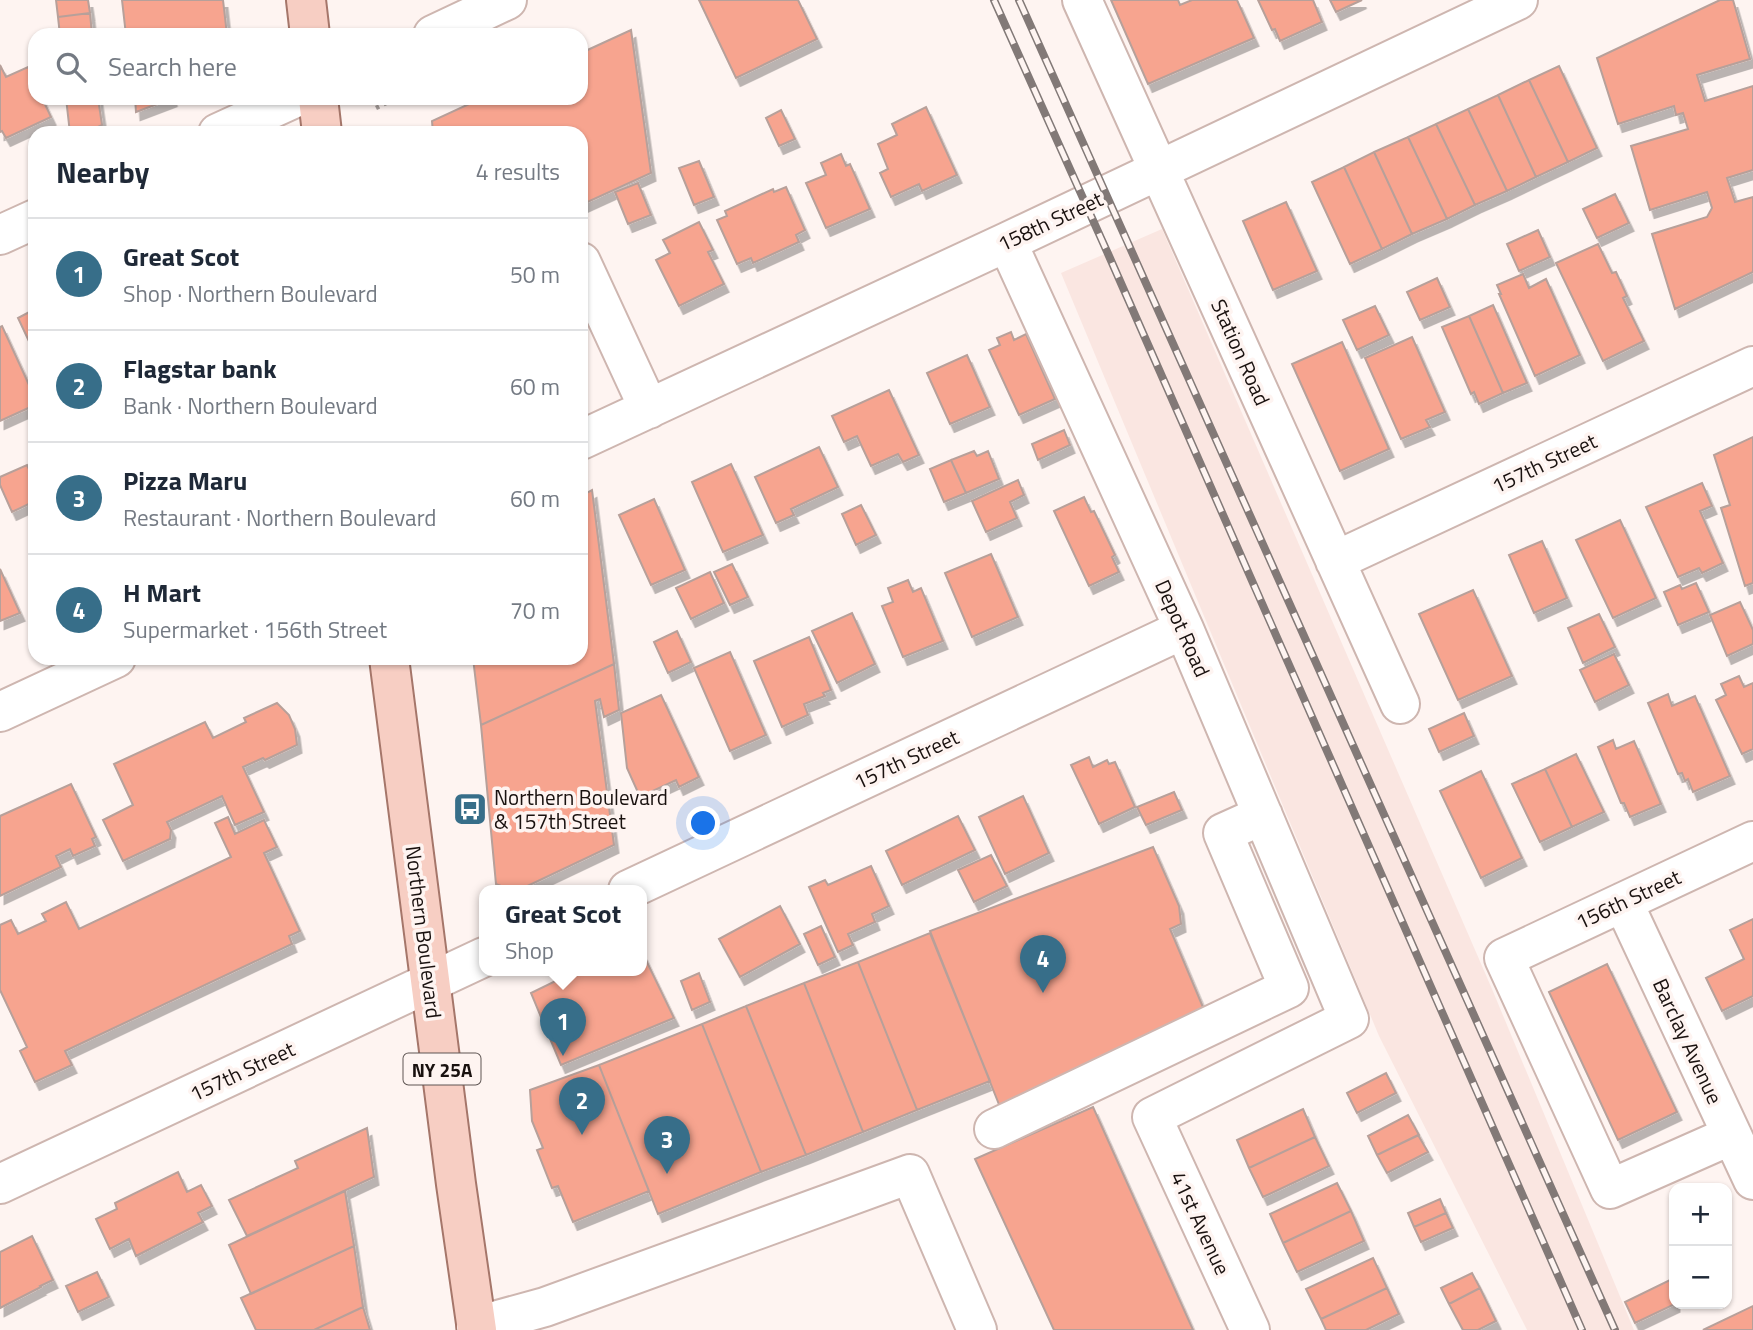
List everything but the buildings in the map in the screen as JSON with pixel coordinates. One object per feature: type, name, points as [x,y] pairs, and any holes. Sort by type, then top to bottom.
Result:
[{"type":"main road","points":[[306,0],[309,28]]},
{"type":"main road","points":[[319,105],[322,126]]},
{"type":"main road","name":"Northern Boulevard","points":[[390,665],[477,1328]]},
{"type":"street","points":[[448,28],[507,0]]},
{"type":"street","name":"Station Road","points":[[1082,0],[1400,704]]},
{"type":"street","name":"158th Street","points":[[588,437],[1518,0]]},
{"type":"street","points":[[233,126],[280,105]]},
{"type":"street","points":[[0,235],[28,222]]},
{"type":"street","name":"Depot Road","points":[[1007,242],[1184,629],[1349,1019],[1152,1117]]},
{"type":"street","points":[[588,277],[649,409]]},
{"type":"street","name":"157th Street","points":[[1335,561],[1753,366]]},
{"type":"street","name":"157th Street","points":[[639,885],[1184,629]]},
{"type":"street","points":[[0,712],[101,665]]},
{"type":"street","points":[[994,1129],[1289,988],[1223,833],[1263,815]]},
{"type":"street","name":"156th Street","points":[[1732,1135],[1610,1189],[1504,958],[1753,841]]},
{"type":"street","name":"Barclay Avenue","points":[[1623,902],[1753,1180]]},
{"type":"street","name":"157th Street","points":[[0,1184],[479,959]]},
{"type":"street","name":"41st Avenue","points":[[1152,1117],[1250,1330]]},
{"type":"street","points":[[477,1328],[545,1307],[910,1174],[977,1330]]},
{"type":"path","points":[[376,108],[383,105]]},
{"type":"shaded area","points":[[1162,229],[1492,989],[1634,1330],[1527,1330],[1379,1036],[1061,273]]},
{"type":"railway","points":[[994,0],[1582,1330]]},
{"type":"railway","points":[[1019,0],[1615,1330]]},
{"type":"place","name":"Northern Boulevard & 157th Street","points":[[470,809]]},
{"type":"place","name":"H Mart","points":[[1043,993]]},
{"type":"place","name":"Great Scot","points":[[563,1056]]},
{"type":"place","name":"Flagstar bank","points":[[582,1135]]},
{"type":"place","name":"Pizza Maru","points":[[667,1174]]}]
